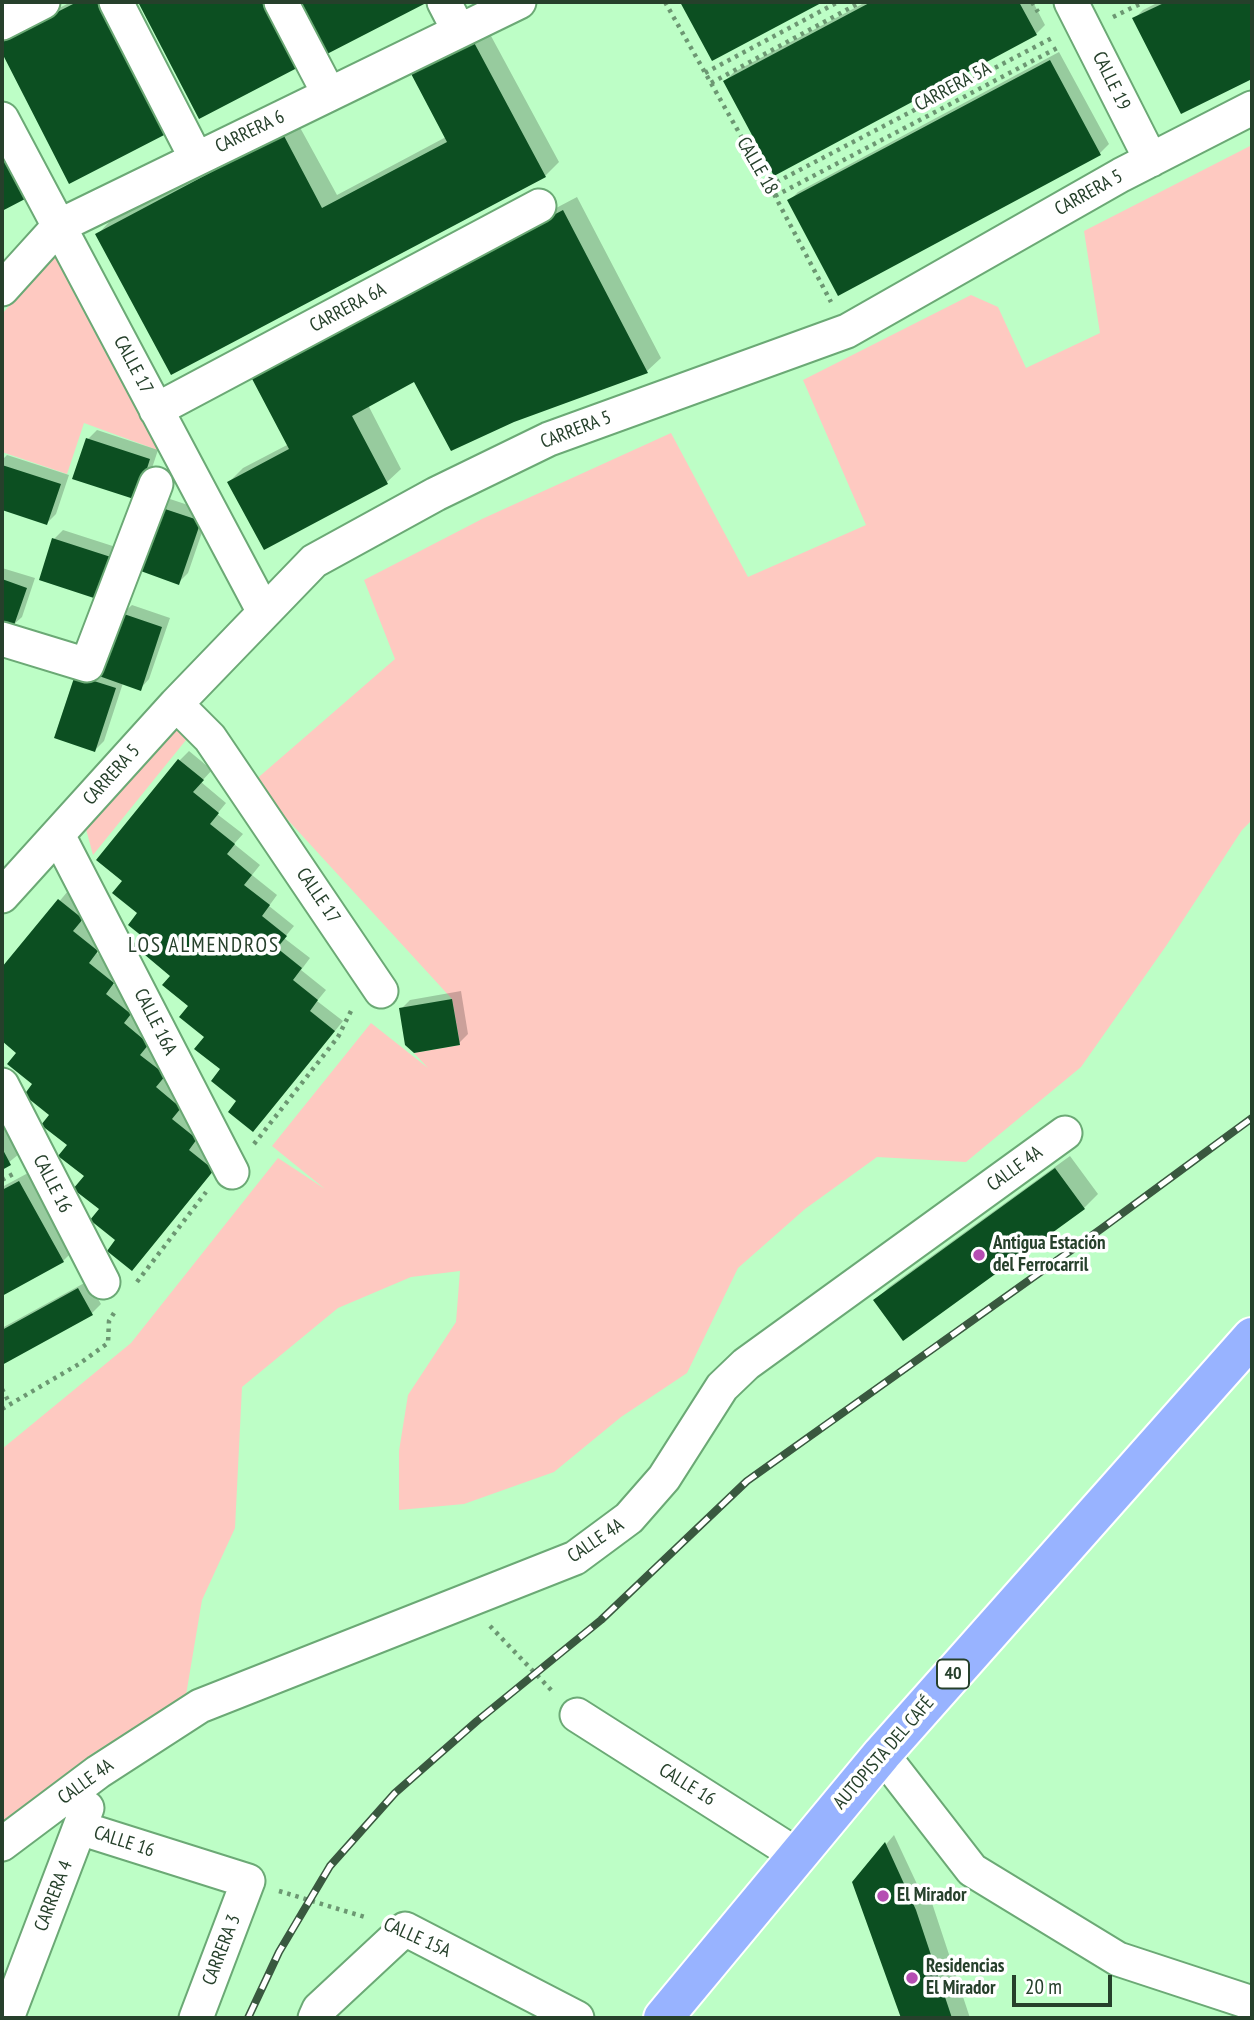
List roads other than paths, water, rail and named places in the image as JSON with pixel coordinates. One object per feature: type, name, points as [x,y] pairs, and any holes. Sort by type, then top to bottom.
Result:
[{"type":"highway","name":"AUTOPISTA DEL CAFÉ","points":[[671,2014],[797,1855],[882,1754],[1252,1337]]},
{"type":"street","points":[[2,23],[43,2]]},
{"type":"street","points":[[116,2],[196,158]]},
{"type":"street","points":[[281,2],[329,94]]},
{"type":"street","points":[[444,2],[459,31]]},
{"type":"street","name":"CARRERA 6","points":[[2,289],[59,226],[519,2]]},
{"type":"street","name":"CALLE 19","points":[[1080,18],[1151,160]]},
{"type":"street","name":"CARRERA 5","points":[[2,896],[176,704],[314,561],[436,494],[549,439],[847,331],[1151,160],[1252,108]]},
{"type":"street","name":"CALLE 17","points":[[2,119],[264,612]]},
{"type":"street","name":"CARRERA 6A","points":[[156,410],[539,206]]},
{"type":"street","points":[[2,639],[87,665],[156,484]]},
{"type":"street","name":"CALLE 17","points":[[176,704],[210,738],[381,991]]},
{"type":"street","name":"CALLE 16A","points":[[58,835],[232,1172]]},
{"type":"street","name":"CALLE 16","points":[[2,1085],[109,1297]]},
{"type":"street","name":"CALLE 4A","points":[[2,1844],[98,1772],[200,1706],[575,1558],[629,1518],[664,1478],[722,1387],[746,1364],[1065,1133]]},
{"type":"street","name":"CALLE 16","points":[[576,1715],[797,1855]]},
{"type":"street","points":[[882,1754],[972,1870],[1118,1959],[1252,2003]]},
{"type":"street","name":"CARRERA 4","points":[[7,2018],[80,1828],[98,1772]]},
{"type":"street","name":"CALLE 16","points":[[80,1828],[248,1881]]},
{"type":"street","name":"CARRERA 3","points":[[197,2018],[248,1881]]},
{"type":"street","name":"CALLE 15A","points":[[314,2018],[319,2009],[405,1929],[577,2018]]},
{"type":"railway","points":[[248,2018],[279,1952],[330,1866],[395,1793],[477,1721],[601,1620],[747,1481],[1252,1118]]},
{"type":"place","name":"Antigua Estación del Ferrocarril","points":[[979,1255]]},
{"type":"place","name":"El Mirador","points":[[883,1896]]},
{"type":"place","name":"Residencias El Mirador","points":[[912,1978]]},
{"type":"district","name":"LOS ALMENDROS","points":[[204,946]]}]
